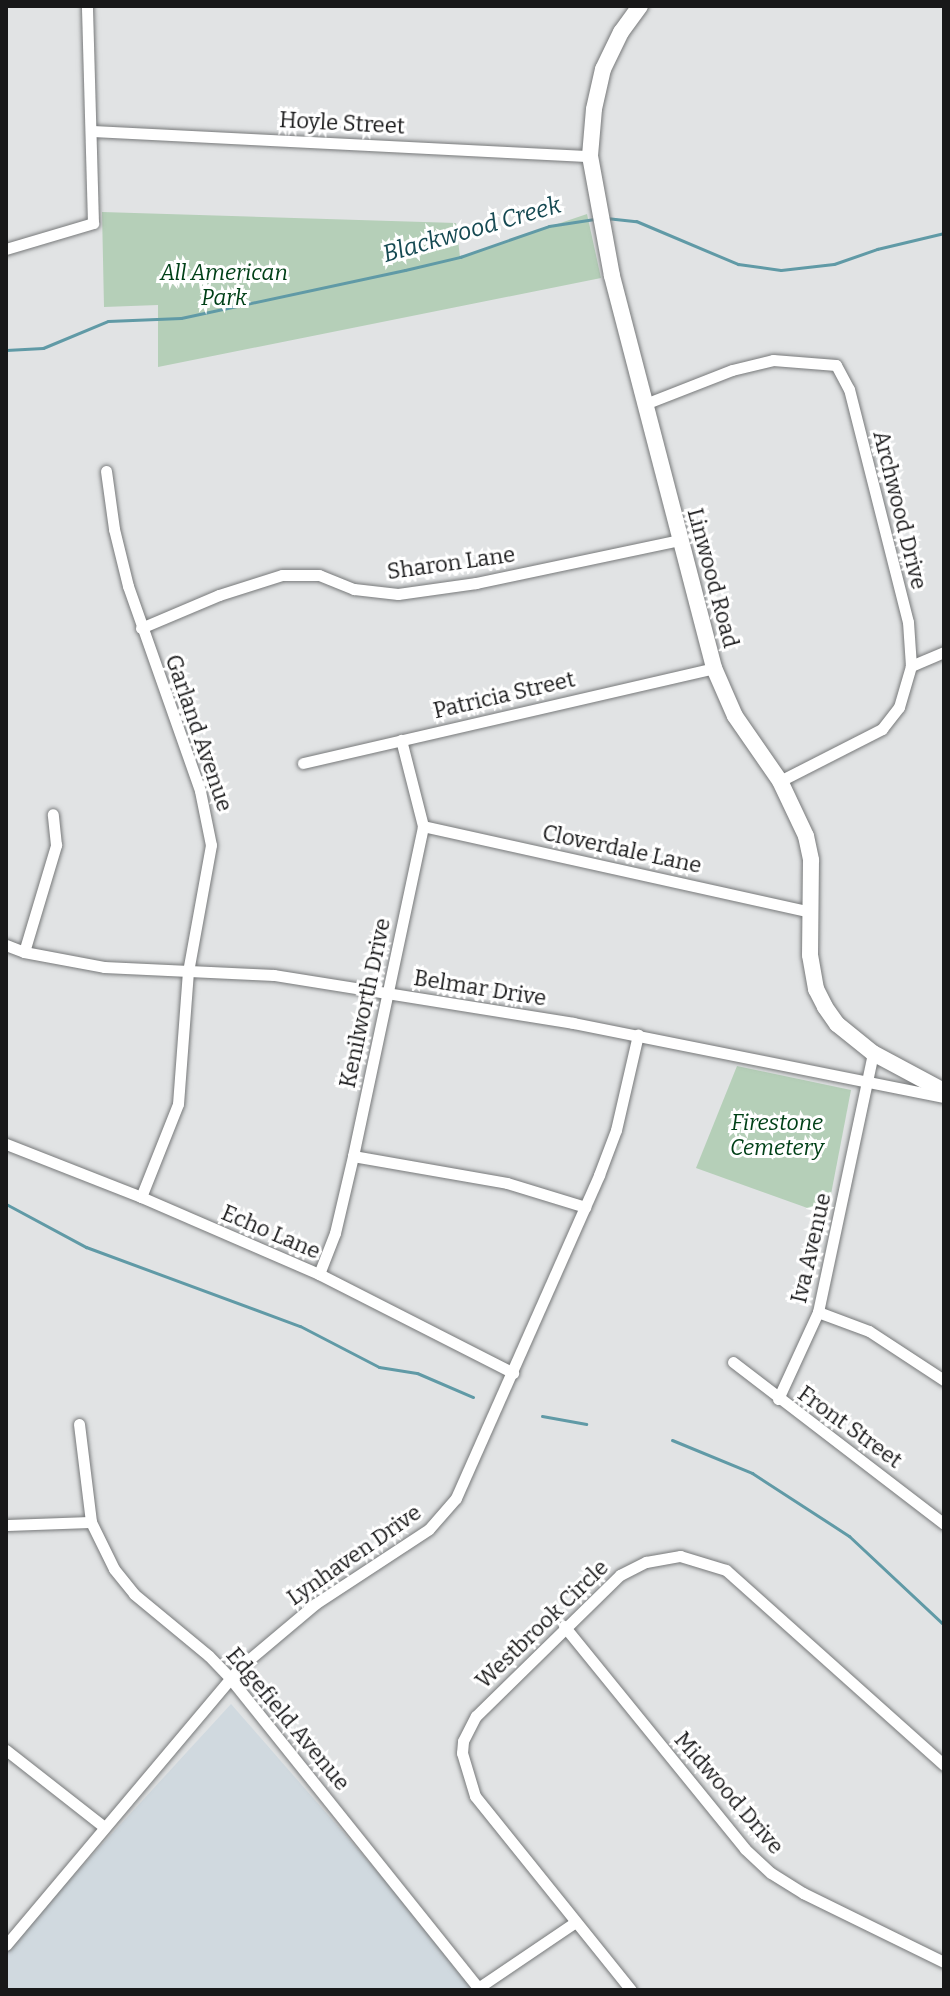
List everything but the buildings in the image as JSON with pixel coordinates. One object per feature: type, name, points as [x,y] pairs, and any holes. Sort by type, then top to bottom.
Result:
[{"type":"main road","name":"Linwood Road","points":[[640,6],[621,32],[603,69],[594,109],[590,156],[607,250],[714,668],[735,716],[780,781],[806,836],[811,860],[810,955],[816,989],[837,1024],[873,1053],[944,1091]]},
{"type":"street","points":[[6,249],[93,223],[93,131],[87,6]]},
{"type":"street","name":"Hoyle Street","points":[[93,131],[590,156]]},
{"type":"street","name":"Archwood Drive","points":[[645,404],[732,370],[773,360],[820,362],[836,365],[843,372],[908,622],[911,666],[899,707],[882,729],[780,781]]},
{"type":"street","name":"Garland Avenue","points":[[106,471],[114,529],[141,628],[210,826],[210,865],[188,971],[178,1104],[141,1197]]},
{"type":"street","name":"Sharon Lane","points":[[141,628],[219,595],[282,575],[319,575],[354,589],[398,594],[476,583],[680,540]]},
{"type":"street","points":[[911,666],[944,652]]},
{"type":"street","name":"Patricia Street","points":[[303,763],[714,668]]},
{"type":"street","name":"Kenilworth Drive","points":[[319,1274],[335,1233],[353,1156],[423,826],[401,740]]},
{"type":"street","points":[[24,952],[56,845],[53,814]]},
{"type":"street","name":"Cloverdale Lane","points":[[423,826],[811,912]]},
{"type":"street","name":"Belmar Drive","points":[[6,945],[24,952],[104,967],[274,975],[638,1035],[944,1097]]},
{"type":"street","name":"Lynhaven Drive","points":[[6,1945],[103,1826],[230,1678],[263,1645],[315,1604],[440,1519],[466,1480],[613,1141],[638,1035]]},
{"type":"street","name":"Iva Avenue","points":[[778,1399],[818,1312],[873,1053]]},
{"type":"street","name":"Echo Lane","points":[[6,1144],[141,1197],[319,1274],[513,1373]]},
{"type":"street","points":[[353,1156],[507,1183],[585,1207]]},
{"type":"street","points":[[818,1312],[869,1331],[944,1380]]},
{"type":"street","name":"Front Street","points":[[733,1362],[944,1524]]},
{"type":"street","name":"Edgefield Avenue","points":[[79,1424],[91,1522],[114,1569],[134,1594],[209,1656],[230,1678],[479,1989]]},
{"type":"street","points":[[6,1525],[91,1522]]},
{"type":"street","name":"Westbrook Circle","points":[[631,1990],[574,1923],[475,1796],[462,1753],[463,1741],[476,1716],[564,1626],[633,1567],[666,1557],[694,1558],[737,1579],[944,1765]]},
{"type":"street","name":"Midwood Drive","points":[[564,1626],[745,1849],[771,1873],[803,1893],[944,1962]]},
{"type":"street","points":[[6,1750],[103,1826]]},
{"type":"street","points":[[479,1989],[574,1923]]},
{"type":"shaded area","points":[[231,1704],[481,1990],[6,1990],[6,1949]]},
{"type":"green space","name":"All American Park","points":[[102,212],[456,223],[460,257],[587,214],[601,278],[158,367],[158,305],[104,307]]},
{"type":"green space","name":"Firestone Cemetery","points":[[737,1066],[851,1090],[827,1215],[696,1168]]},
{"type":"waterway","name":"Blackwood Creek","points":[[606,218],[636,221],[738,264],[781,270],[834,264],[877,249],[944,233]]},
{"type":"waterway","name":"Blackwood Creek","points":[[6,350],[43,348],[108,321],[181,318],[405,270],[460,257],[549,226],[594,219]]},
{"type":"waterway","points":[[6,1204],[86,1247],[300,1326],[379,1367],[417,1373],[473,1397]]},
{"type":"waterway","points":[[542,1416],[586,1424]]},
{"type":"waterway","points":[[672,1440],[752,1473],[849,1536],[944,1625]]}]
